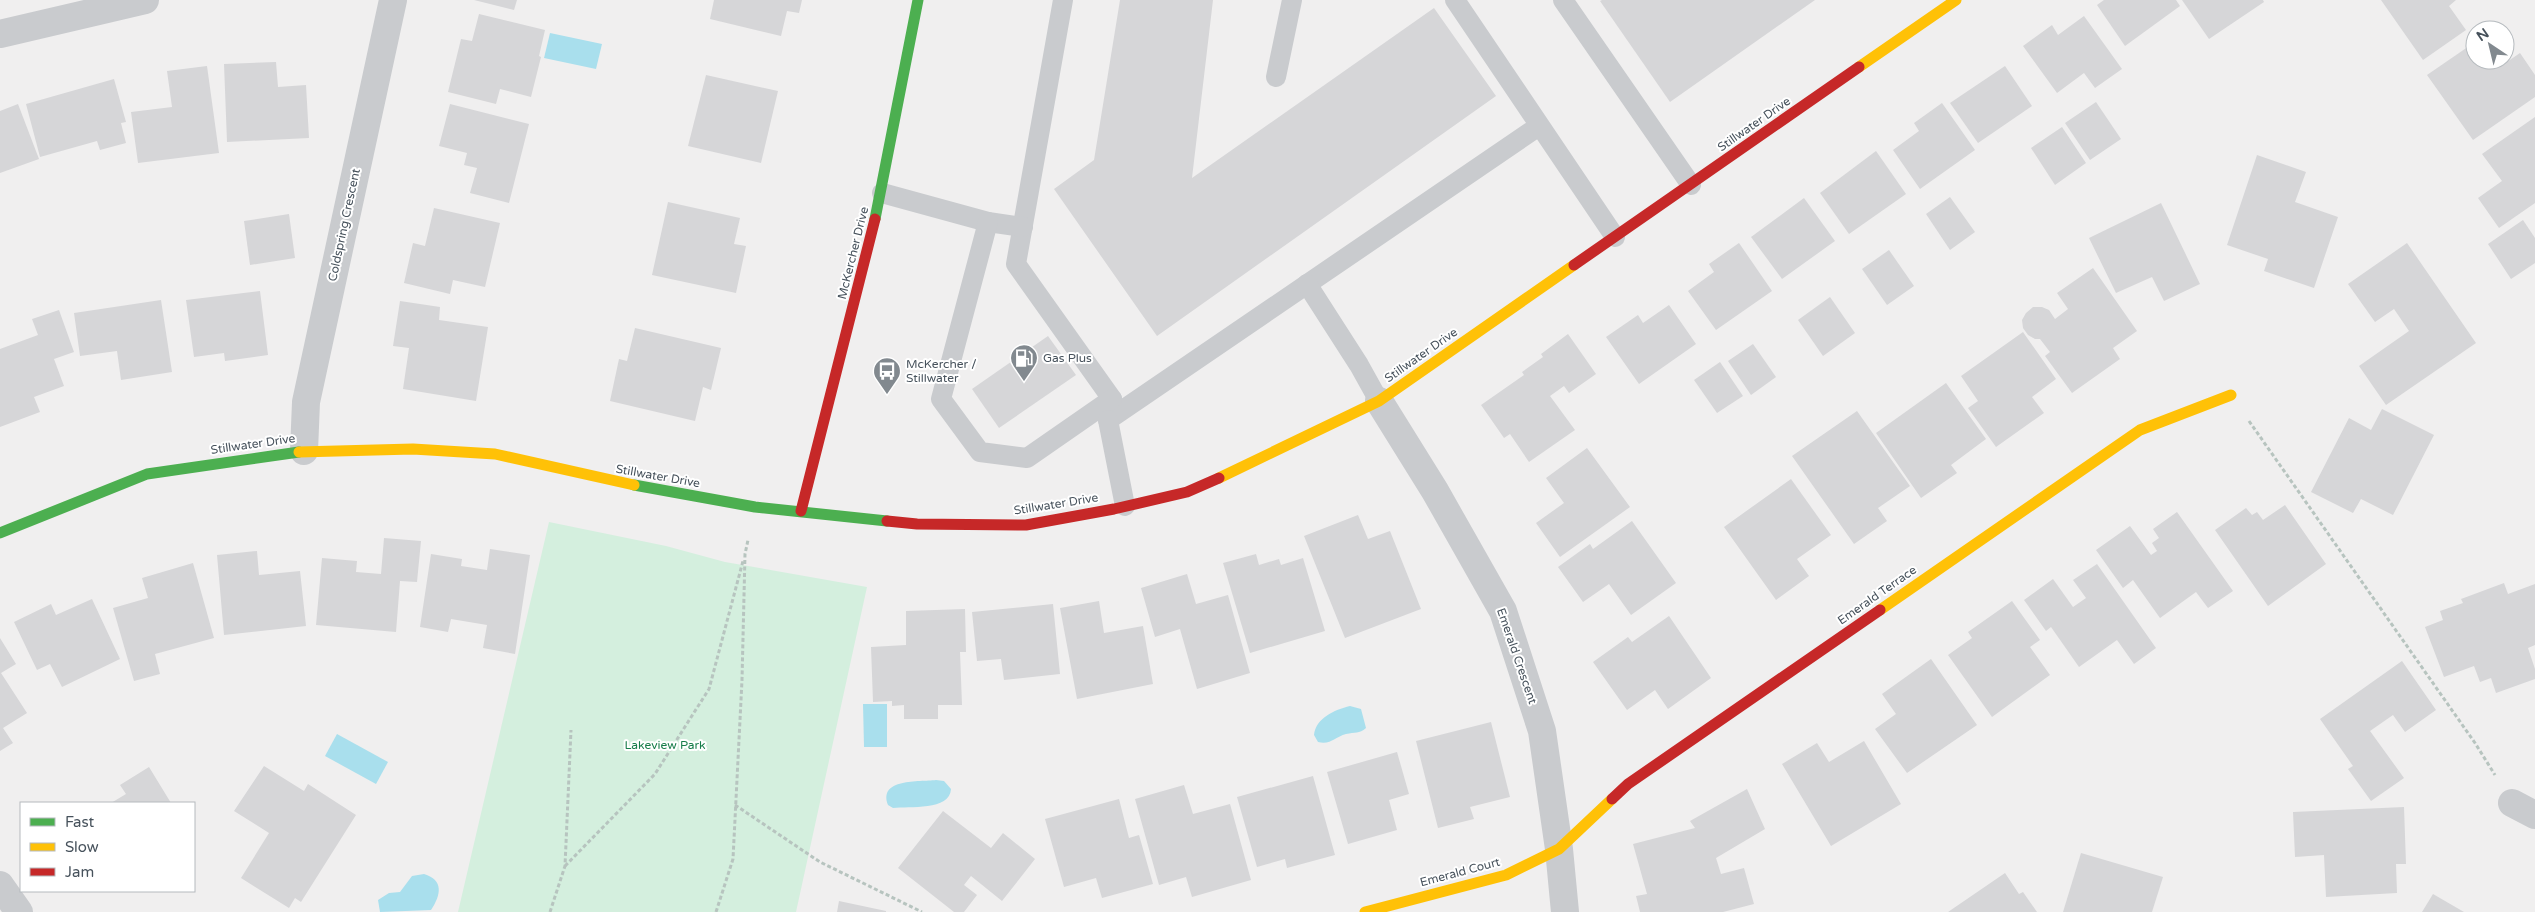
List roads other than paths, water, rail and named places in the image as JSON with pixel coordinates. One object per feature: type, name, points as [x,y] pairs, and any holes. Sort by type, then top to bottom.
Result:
[{"type":"street","points":[[0,34],[144,0]]},
{"type":"street","name":"Coldspring Crescent","points":[[304,451],[306,402],[392,0]]},
{"type":"street","name":"McKercher Drive","points":[[802,511],[882,193],[918,0]]},
{"type":"street","name":"Stillwater Drive","points":[[0,532],[147,474],[304,451],[414,449],[495,454],[607,480],[755,507],[917,524],[1026,525],[1187,492],[1379,401],[1956,0]]},
{"type":"street","name":"Emerald Terrace","points":[[1559,849],[1628,784],[2140,430],[2231,395]]},
{"type":"street","name":"Emerald Crescent","points":[[1379,401],[1435,491],[1503,612],[1542,731],[1559,849],[1565,912]]},
{"type":"street","name":"Emerald Court","points":[[1365,912],[1506,875],[1559,849]]},
{"type":"street","points":[[0,885],[19,912]]},
{"type":"lane","points":[[1063,0],[1016,264],[1112,399],[1108,420],[1125,506]]},
{"type":"lane","points":[[1276,77],[1292,0]]},
{"type":"lane","points":[[1455,0],[1614,237]]},
{"type":"lane","points":[[1563,0],[1691,185]]},
{"type":"lane","points":[[1108,420],[1539,126]]},
{"type":"lane","points":[[882,193],[988,222],[1024,227]]},
{"type":"lane","points":[[988,222],[942,399],[980,452],[1027,458],[1112,399]]},
{"type":"lane","points":[[1307,284],[1359,365],[1379,401]]},
{"type":"water","points":[[550,33],[602,44],[596,69],[544,58]]},
{"type":"water","points":[[863,704],[887,704],[887,747],[864,747]]},
{"type":"water","points":[[1350,706],[1361,709],[1366,728],[1359,732],[1342,735],[1330,742],[1318,742],[1314,735],[1315,729],[1322,719],[1332,712]]},
{"type":"water","points":[[337,734],[388,762],[376,784],[325,756]]},
{"type":"water","points":[[944,781],[951,789],[949,796],[944,801],[918,807],[893,808],[888,805],[886,796],[894,786],[902,783]]},
{"type":"water","points":[[424,874],[435,880],[439,889],[437,899],[431,910],[380,912],[378,900],[389,893],[400,892],[412,876]]},
{"type":"place","name":"Gas Plus","points":[[1024,382]]},
{"type":"place","name":"McKercher / Stillwater","points":[[887,395]]},
{"type":"park label","name":"Lakeview Park","points":[[665,745]]}]
